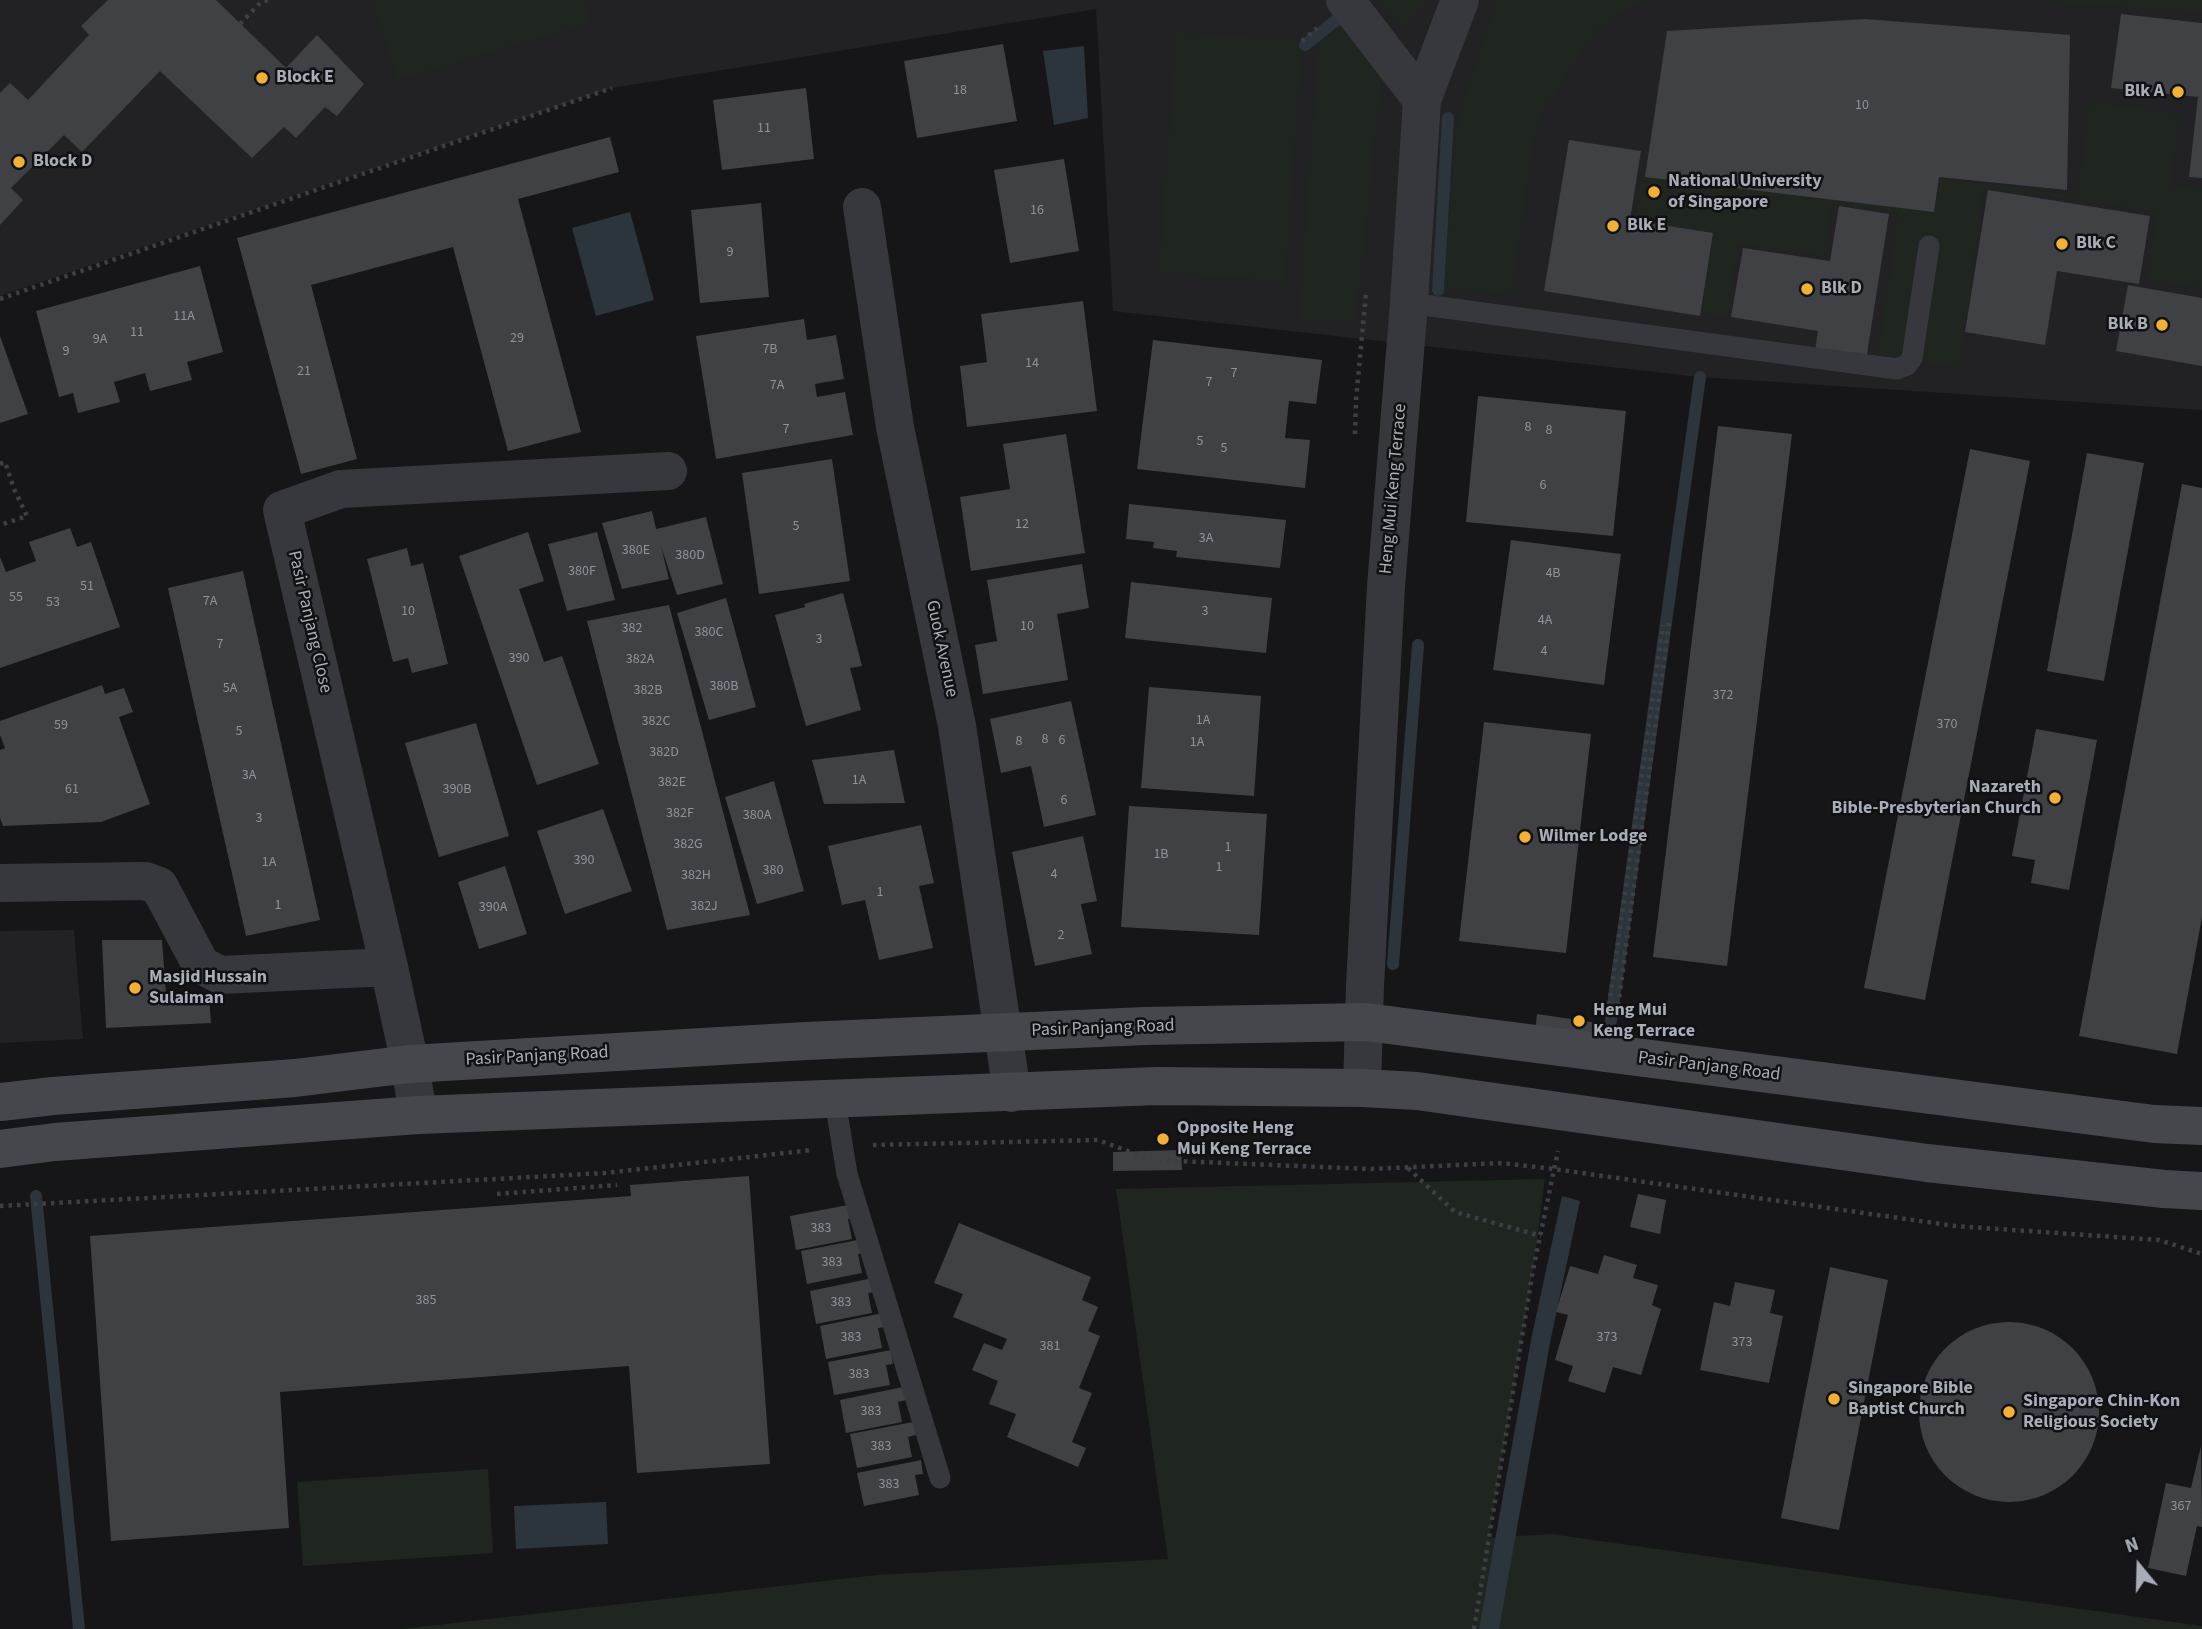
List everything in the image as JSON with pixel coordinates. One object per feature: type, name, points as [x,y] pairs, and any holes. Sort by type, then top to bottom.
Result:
[{"type":"main road","name":"Pasir Panjang Road","points":[[0,1101],[295,1078],[410,1064],[793,1042],[1145,1026],[1366,1022],[2154,1124],[2202,1126]]},
{"type":"main road","points":[[0,1149],[55,1142],[418,1115],[1157,1086],[1362,1088],[1417,1091],[1927,1163],[2202,1191]]},
{"type":"street","points":[[1345,0],[1422,100]]},
{"type":"street","name":"Heng Mui Keng Terrace","points":[[1362,1088],[1386,586],[1422,100],[1460,0]]},
{"type":"street","name":"Guok Avenue","points":[[862,206],[895,427],[957,726],[1012,1093]]},
{"type":"street","name":"Pasir Panjang Close","points":[[418,1115],[389,967],[282,510],[341,489],[668,471]]},
{"type":"street","points":[[0,883],[145,881],[159,886],[201,965],[220,975],[389,967]]},
{"type":"lane","points":[[1409,303],[1896,369],[1907,366],[1912,358],[1928,246]]},
{"type":"lane","points":[[835,1100],[847,1174],[940,1478]]},
{"type":"path","points":[[240,24],[261,2],[268,0]]},
{"type":"path","points":[[0,299],[612,89]]},
{"type":"path","points":[[0,464],[5,462],[27,516],[0,525]]},
{"type":"path","points":[[1610,1003],[1666,624],[1617,1004]]},
{"type":"path","points":[[0,1206],[605,1173],[843,1146],[1098,1140],[1152,1160],[1370,1169],[1502,1163],[1955,1226],[2159,1240],[2202,1254]]},
{"type":"path","points":[[1408,1168],[1455,1212],[1541,1236]]},
{"type":"path","points":[[1474,1629],[1533,1270],[1554,1169]]},
{"type":"path","points":[[497,1194],[617,1185]]},
{"type":"shaded area","name":"National University of Singapore","points":[[0,0],[2202,0],[2202,410],[1700,377],[1113,311],[1096,9],[612,88],[0,296]]},
{"type":"shaded area","points":[[373,0],[583,0],[590,23],[397,80]]},
{"type":"shaded area","points":[[1378,0],[1428,0],[1403,27]]},
{"type":"shaded area","points":[[1498,0],[1643,0],[1597,28],[1537,121],[1511,294],[1444,287],[1458,118]]},
{"type":"shaded area","points":[[2022,0],[2202,0],[2202,12]]},
{"type":"shaded area","points":[[1341,24],[1382,77],[1355,322],[1299,319],[1318,47]]},
{"type":"shaded area","points":[[1176,32],[1302,41],[1285,281],[1159,272]]},
{"type":"shaded area","points":[[1084,46],[1088,118],[1054,125],[1043,51]]},
{"type":"shaded area","points":[[2090,102],[2180,114],[2170,186],[2202,190],[2202,288],[2148,280],[2157,211],[1984,188],[1959,368],[1878,357],[1898,213],[1832,204],[1824,256],[1738,244],[1727,318],[1702,313],[1713,234],[1635,223],[1642,170],[1935,210],[1940,178],[2077,196]]},
{"type":"shaded area","points":[[630,212],[654,300],[596,316],[572,228]]},
{"type":"shaded area","points":[[74,930],[83,1039],[0,1043],[0,931]]},
{"type":"shaded area","points":[[1545,1179],[1533,1270],[1489,1538],[1551,1534],[2202,1626],[2202,1629],[401,1629],[877,1575],[1168,1559],[1116,1189]]},
{"type":"shaded area","points":[[1562,1196],[1580,1201],[1550,1343],[1499,1629],[1479,1629],[1531,1340]]},
{"type":"shaded area","points":[[488,1469],[493,1553],[303,1566],[297,1482]]},
{"type":"shaded area","points":[[606,1502],[608,1544],[516,1549],[514,1506]]},
{"type":"building","name":"Block E","points":[[108,0],[216,0],[286,68],[317,35],[364,84],[337,116],[325,107],[296,138],[284,127],[252,158],[160,71],[82,152],[64,135],[11,188],[23,200],[0,225],[0,93],[10,83],[28,100],[89,35],[81,26]]},
{"type":"building","name":"Blk A","points":[[2121,14],[2202,23],[2202,178],[2189,177],[2198,97],[2111,88]]},
{"type":"building","points":[[1865,19],[2070,35],[2067,190],[1939,177],[1934,212],[1645,177],[1667,31]]},
{"type":"building","points":[[1003,44],[1017,121],[917,138],[904,61]]},
{"type":"building","points":[[806,88],[814,159],[722,170],[713,100]]},
{"type":"building","points":[[610,137],[619,172],[518,199],[581,432],[508,451],[453,247],[311,285],[357,459],[301,474],[237,238]]},
{"type":"building","name":"Blk E","points":[[1569,140],[1641,151],[1630,220],[1713,233],[1700,316],[1544,291]]},
{"type":"building","points":[[1064,159],[1079,251],[1010,263],[994,170]]},
{"type":"building","name":"Blk C","points":[[1988,190],[2150,216],[2139,284],[2057,271],[2045,345],[1965,332]]},
{"type":"building","points":[[761,203],[769,297],[700,303],[691,210]]},
{"type":"building","name":"Blk D","points":[[1839,206],[1889,214],[1866,360],[1815,351],[1818,331],[1731,317],[1743,248],[1830,261]]},
{"type":"building","points":[[200,266],[223,352],[187,362],[192,380],[150,391],[145,373],[114,382],[120,402],[78,413],[73,393],[59,397],[36,311]]},
{"type":"building","name":"Blk B","points":[[2128,285],[2202,298],[2202,366],[2116,351]]},
{"type":"building","points":[[1083,301],[1097,411],[967,427],[960,366],[987,362],[981,314]]},
{"type":"building","points":[[804,319],[807,340],[836,335],[844,379],[815,384],[817,397],[845,392],[853,435],[716,459],[696,336]]},
{"type":"building","points":[[0,336],[28,414],[0,423]]},
{"type":"building","points":[[1153,340],[1322,360],[1316,404],[1289,401],[1285,438],[1310,440],[1305,488],[1137,469]]},
{"type":"building","points":[[1478,396],[1626,411],[1613,536],[1466,522]]},
{"type":"building","points":[[1718,426],[1792,434],[1727,966],[1653,957]]},
{"type":"building","points":[[1066,434],[1085,553],[971,571],[960,497],[1010,489],[1003,444]]},
{"type":"building","points":[[1970,449],[2030,461],[1925,1000],[1864,988]]},
{"type":"building","points":[[2087,453],[2144,463],[2104,681],[2047,671]]},
{"type":"building","points":[[832,459],[850,581],[759,594],[742,473]]},
{"type":"building","points":[[2182,484],[2202,488],[2202,917],[2177,1054],[2079,1036]]},
{"type":"building","points":[[1129,504],[1286,520],[1280,568],[1176,557],[1177,551],[1153,548],[1154,542],[1126,539]]},
{"type":"building","points":[[652,511],[656,529],[706,517],[723,584],[677,595],[661,546],[669,579],[622,589],[602,523]]},
{"type":"building","points":[[70,528],[77,547],[91,542],[120,627],[0,668],[0,557],[6,572],[36,561],[29,542]]},
{"type":"building","points":[[528,532],[544,581],[519,589],[544,662],[562,656],[599,764],[537,785],[459,556]]},
{"type":"building","points":[[597,532],[615,600],[567,611],[548,544]]},
{"type":"building","points":[[1511,540],[1621,554],[1604,685],[1493,670]]},
{"type":"building","points":[[407,548],[411,566],[423,563],[448,664],[412,673],[408,658],[393,662],[367,559]]},
{"type":"building","points":[[1082,564],[1089,608],[1057,614],[1068,680],[983,694],[975,645],[997,641],[987,580]]},
{"type":"building","points":[[243,571],[320,920],[246,936],[168,588]]},
{"type":"building","points":[[1131,582],[1272,598],[1266,653],[1125,638]]},
{"type":"building","points":[[843,593],[862,666],[850,668],[861,710],[806,726],[775,615]]},
{"type":"building","points":[[726,598],[756,707],[709,720],[677,613]]},
{"type":"building","points":[[669,605],[750,915],[667,930],[587,621]]},
{"type":"building","points":[[102,685],[105,694],[124,688],[133,712],[119,717],[150,804],[101,822],[3,826],[0,818],[0,750],[5,748],[0,735],[0,721]]},
{"type":"building","points":[[1149,687],[1261,696],[1254,796],[1141,788]]},
{"type":"building","points":[[1071,701],[1096,815],[1044,827],[1031,766],[1001,773],[990,719]]},
{"type":"building","name":"Wilmer Lodge","points":[[1484,722],[1591,734],[1566,953],[1459,941]]},
{"type":"building","points":[[476,723],[509,836],[439,857],[405,743]]},
{"type":"building","name":"Nazareth Bible-Presbyterian Church","points":[[2036,729],[2097,740],[2069,890],[2031,883],[2035,860],[2012,856]]},
{"type":"building","points":[[894,750],[905,803],[824,804],[812,760]]},
{"type":"building","points":[[774,781],[804,891],[757,904],[725,797]]},
{"type":"building","points":[[1129,806],[1267,814],[1259,935],[1121,927]]},
{"type":"building","points":[[603,809],[632,891],[565,914],[537,831]]},
{"type":"building","points":[[921,825],[934,883],[919,886],[933,948],[879,960],[865,900],[842,905],[828,846]]},
{"type":"building","points":[[1083,836],[1097,901],[1081,904],[1092,954],[1035,966],[1012,852]]},
{"type":"building","points":[[505,866],[527,934],[479,949],[458,882]]},
{"type":"building","name":"Masjid Hussain Sulaiman","points":[[102,940],[162,940],[166,994],[209,995],[211,1023],[106,1028]]},
{"type":"building","points":[[1537,1014],[1605,1024],[1602,1043],[1535,1033]]},
{"type":"building","points":[[1181,1150],[1182,1170],[1113,1171],[1113,1152]]},
{"type":"building","points":[[749,1176],[770,1464],[637,1473],[629,1366],[280,1392],[289,1528],[111,1541],[90,1236],[631,1196],[630,1185]]},
{"type":"building","points":[[1638,1194],[1666,1200],[1660,1234],[1630,1227]]},
{"type":"building","points":[[853,1204],[856,1217],[848,1219],[852,1239],[796,1250],[790,1216]]},
{"type":"building","points":[[959,1223],[1091,1277],[1082,1300],[1098,1307],[1088,1331],[1100,1336],[1079,1388],[1092,1393],[1072,1442],[1086,1448],[1078,1467],[1007,1437],[1016,1414],[989,1404],[998,1381],[972,1370],[984,1343],[1002,1350],[1007,1339],[953,1317],[963,1294],[934,1283]]},
{"type":"building","points":[[863,1239],[867,1252],[858,1254],[862,1273],[807,1284],[801,1251]]},
{"type":"building","points":[[1604,1255],[1637,1265],[1633,1278],[1658,1285],[1652,1305],[1661,1309],[1641,1375],[1613,1367],[1605,1393],[1568,1381],[1573,1366],[1555,1360],[1568,1315],[1556,1312],[1570,1266],[1598,1274]]},
{"type":"building","name":"Singapore Bible Baptist Church","points":[[1830,1267],[1888,1280],[1839,1530],[1781,1518]]},
{"type":"building","points":[[873,1278],[875,1292],[868,1293],[872,1313],[816,1324],[810,1291]]},
{"type":"building","points":[[1735,1282],[1775,1290],[1770,1313],[1783,1316],[1769,1383],[1700,1370],[1714,1302],[1730,1306]]},
{"type":"building","points":[[883,1313],[886,1327],[878,1328],[882,1348],[826,1359],[820,1326]]},
{"type":"building","name":"Singapore Chin-Kon Religious Society","points":[[2009,1322],[2043,1329],[2073,1348],[2092,1378],[2099,1412],[2092,1446],[2073,1476],[2043,1495],[2009,1502],[1975,1495],[1945,1476],[1926,1446],[1919,1412],[1926,1378],[1945,1348],[1975,1329]]},
{"type":"building","points":[[891,1350],[893,1364],[886,1365],[890,1385],[834,1395],[828,1362]]},
{"type":"building","points":[[903,1387],[906,1400],[898,1402],[902,1422],[846,1433],[840,1400]]},
{"type":"building","points":[[913,1422],[916,1435],[908,1437],[912,1457],[857,1468],[850,1434]]},
{"type":"building","points":[[2201,1446],[2202,1527],[2197,1526],[2186,1576],[2148,1568],[2166,1483],[2191,1488]]},
{"type":"building","points":[[921,1460],[923,1474],[915,1475],[919,1495],[864,1506],[857,1473]]},
{"type":"waterway","points":[[1305,45],[1339,18]]},
{"type":"waterway","points":[[1438,290],[1448,118]]},
{"type":"waterway","points":[[1610,1027],[1700,377]]},
{"type":"waterway","points":[[1393,964],[1418,645]]},
{"type":"waterway","points":[[36,1196],[79,1629]]},
{"type":"place","name":"Block E","points":[[262,78]]},
{"type":"place","name":"Blk A","points":[[2178,92]]},
{"type":"place","name":"Block D","points":[[19,162]]},
{"type":"place","name":"National University of Singapore","points":[[1654,192]]},
{"type":"place","name":"Blk E","points":[[1613,226]]},
{"type":"place","name":"Blk C","points":[[2062,244]]},
{"type":"place","name":"Blk D","points":[[1807,289]]},
{"type":"place","name":"Blk B","points":[[2162,325]]},
{"type":"place","name":"Nazareth Bible-Presbyterian Church","points":[[2055,798]]},
{"type":"place","name":"Wilmer Lodge","points":[[1525,837]]},
{"type":"place","name":"Masjid Hussain Sulaiman","points":[[135,988]]},
{"type":"place","name":"Heng Mui Keng Terrace","points":[[1579,1021]]},
{"type":"place","name":"Opposite Heng Mui Keng Terrace","points":[[1163,1139]]},
{"type":"place","name":"Singapore Bible Baptist Church","points":[[1834,1399]]},
{"type":"place","name":"Singapore Chin-Kon Religious Society","points":[[2009,1412]]}]
